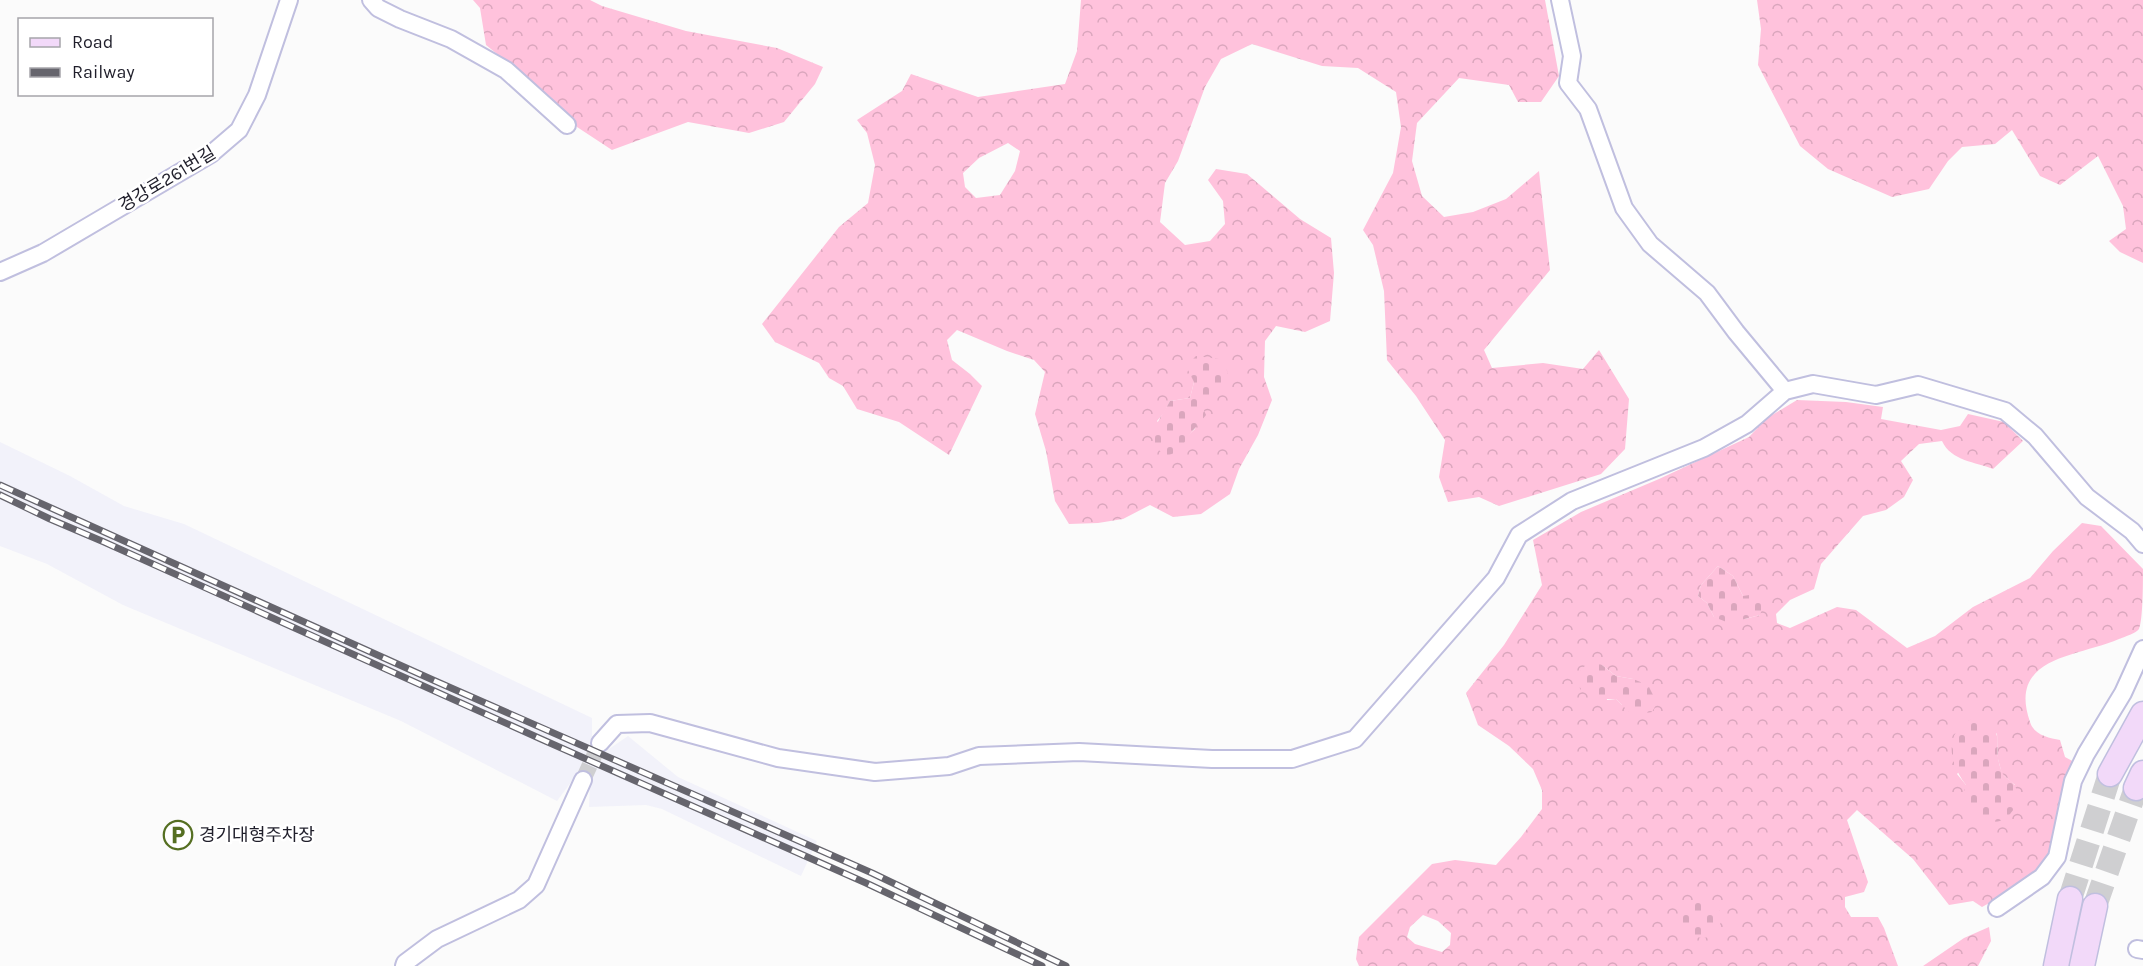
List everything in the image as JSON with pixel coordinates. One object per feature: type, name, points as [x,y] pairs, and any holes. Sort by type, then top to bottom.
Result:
[{"type":"street","name":"경강로261번길","points":[[0,272],[43,253],[211,154],[239,130],[257,95],[289,0]]},
{"type":"street","points":[[371,0],[378,8],[451,39],[506,70],[567,125]]},
{"type":"street","points":[[1560,0],[1572,56],[1568,83],[1588,109],[1624,208],[1650,244],[1707,293],[1785,391]]},
{"type":"street","points":[[600,742],[617,724],[650,723],[778,758],[875,772],[949,766],[979,756],[1079,752],[1212,759],[1292,759],[1355,739],[1496,578],[1519,535],[1572,501],[1704,448],[1747,424],[1785,391],[1813,384],[1876,395],[1918,385],[2005,411],[2035,436],[2087,497],[2132,531],[2143,544]]},
{"type":"street","points":[[1997,908],[2042,877],[2057,857],[2073,781],[2086,754],[2123,693],[2143,648]]},
{"type":"street","points":[[2110,774],[2143,714]]},
{"type":"street","points":[[404,966],[437,939],[519,900],[536,885],[583,780]]},
{"type":"street","points":[[2056,966],[2070,899]]},
{"type":"street","points":[[2082,966],[2095,906]]},
{"type":"shaded area","points":[[0,442],[70,476],[124,506],[184,524],[592,718],[592,741],[609,749],[628,736],[678,777],[817,841],[801,876],[662,809],[646,805],[589,807],[590,778],[578,773],[557,801],[401,721],[123,605],[47,564],[0,546]]},
{"type":"green space","points":[[473,0],[590,0],[602,6],[686,31],[777,48],[823,67],[815,84],[784,122],[749,133],[688,122],[612,150],[577,127],[518,71],[486,45],[480,8]]},
{"type":"green space","points":[[1081,0],[1545,0],[1559,76],[1541,102],[1518,102],[1509,85],[1459,78],[1417,123],[1412,161],[1422,196],[1444,217],[1473,212],[1506,199],[1539,171],[1550,270],[1484,350],[1492,368],[1543,363],[1583,369],[1599,350],[1629,399],[1625,449],[1601,474],[1499,506],[1479,497],[1448,502],[1439,477],[1445,440],[1416,396],[1387,360],[1384,291],[1373,245],[1363,230],[1393,173],[1401,127],[1396,92],[1358,68],[1322,66],[1252,44],[1221,59],[1205,87],[1178,161],[1165,183],[1160,222],[1185,245],[1210,241],[1225,224],[1223,201],[1208,180],[1216,169],[1247,174],[1300,219],[1331,238],[1334,273],[1330,321],[1305,332],[1276,326],[1265,341],[1264,377],[1272,400],[1258,435],[1239,469],[1230,494],[1201,514],[1173,517],[1150,505],[1123,519],[1069,524],[1055,501],[1046,451],[1035,414],[1045,372],[1034,360],[957,330],[947,340],[952,360],[982,386],[949,455],[899,422],[857,409],[843,386],[829,378],[819,363],[775,342],[762,324],[839,227],[868,203],[875,165],[867,133],[857,120],[902,91],[911,74],[978,97],[1065,84],[1077,51]],"holes":[[[1008,143],[1020,151],[1015,171],[1000,195],[976,198],[965,187],[963,173],[979,158]],[[1194,382],[1208,394],[1199,401],[1195,429],[1185,438],[1180,450],[1157,421],[1170,401],[1190,398]]]},
{"type":"green space","points":[[1757,0],[2143,0],[2143,263],[2120,252],[2109,241],[2126,229],[2123,206],[2098,156],[2060,185],[2040,176],[2012,130],[1995,144],[1962,147],[1948,161],[1929,189],[1892,197],[1828,169],[1800,146],[1758,65],[1761,29]]},
{"type":"green space","points":[[1196,356],[1219,359],[1228,372],[1224,385],[1200,401],[1206,415],[1189,435],[1181,450],[1167,456],[1156,448],[1155,428],[1170,401],[1190,398],[1194,382],[1186,366]]},
{"type":"green space","points":[[1797,400],[1846,402],[1883,407],[1881,419],[1941,430],[1960,426],[1968,414],[2004,422],[2023,441],[1993,469],[1958,457],[1946,448],[1942,441],[1919,444],[1901,461],[1913,480],[1904,497],[1886,510],[1863,516],[1821,564],[1814,589],[1790,600],[1776,614],[1777,623],[1790,628],[1837,607],[1856,610],[1907,648],[1935,636],[1973,607],[2030,578],[2053,551],[2082,523],[2101,526],[2143,569],[2141,617],[2137,631],[2051,662],[2037,671],[2028,684],[2026,700],[2032,726],[2042,735],[2060,740],[2065,757],[2076,763],[2061,793],[2050,857],[2024,884],[1982,907],[1973,901],[1949,905],[1913,859],[1857,810],[1847,820],[1868,882],[1864,892],[1845,897],[1845,907],[1851,917],[1878,917],[1898,966],[1359,966],[1356,959],[1359,937],[1432,864],[1455,860],[1496,865],[1542,809],[1542,790],[1533,769],[1509,746],[1478,725],[1466,693],[1504,645],[1542,585],[1533,540],[1581,512],[1749,437],[1767,418]],"holes":[[[1718,566],[1733,576],[1743,596],[1760,615],[1745,619],[1714,617],[1707,603],[1698,596],[1701,585]],[[1602,665],[1616,676],[1633,679],[1622,705],[1616,699],[1607,700]],[[1997,733],[1998,759],[2002,774],[2015,785],[1966,785],[1957,774]],[[1423,915],[1438,921],[1451,933],[1450,945],[1442,952],[1415,944],[1407,937],[1410,927]]]},
{"type":"green space","points":[[1718,566],[1733,576],[1743,596],[1756,594],[1765,600],[1760,615],[1729,623],[1714,617],[1707,603],[1698,596],[1701,585]]},
{"type":"green space","points":[[1589,661],[1602,665],[1616,676],[1648,685],[1657,703],[1652,712],[1632,715],[1616,699],[1594,699],[1580,689],[1578,674]]},
{"type":"green space","points":[[1974,716],[1985,721],[1996,732],[2002,772],[2015,786],[2019,800],[2009,815],[1998,821],[1986,821],[1969,815],[1962,799],[1966,785],[1953,760],[1952,745],[1956,732]]},
{"type":"green space","points":[[1698,901],[1716,905],[1723,917],[1712,935],[1701,938],[1686,931],[1679,923],[1686,909]]},
{"type":"green space","points":[[1989,927],[1991,941],[1978,966],[1923,966],[1964,938]]},
{"type":"tunnel","points":[[583,780],[600,743]]},
{"type":"tunnel","points":[[2070,899],[2110,774]]},
{"type":"tunnel","points":[[2095,906],[2136,788]]},
{"type":"railway","points":[[0,485],[433,680],[872,873],[1066,966]]},
{"type":"railway","points":[[0,495],[866,883],[1042,966]]},
{"type":"place","name":"경기대형주차장","points":[[178,835]]}]
